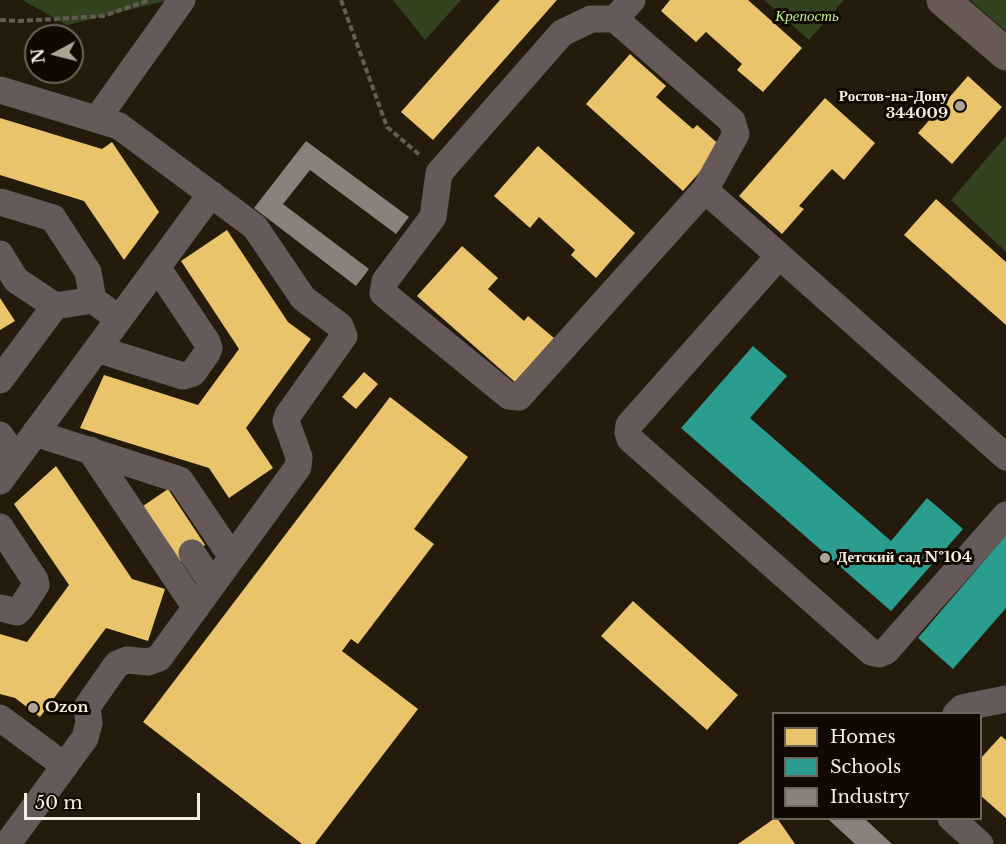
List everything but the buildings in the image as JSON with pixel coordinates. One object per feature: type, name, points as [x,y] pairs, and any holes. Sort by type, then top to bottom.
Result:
[{"type":"main road","points":[[943,0],[1006,54]]},
{"type":"lane","points":[[97,119],[182,0]]},
{"type":"lane","points":[[624,10],[732,121],[736,134],[705,190],[519,398],[509,396],[383,293],[385,281],[433,217],[439,172],[562,33],[591,19],[624,10]]},
{"type":"lane","points":[[0,90],[119,126],[255,226],[303,298],[340,326],[344,333],[342,341],[288,415],[286,421],[299,457],[298,467],[196,608],[154,661],[127,660],[117,664],[87,707],[88,723],[85,738],[7,840]]},
{"type":"lane","points":[[705,190],[1006,457]]},
{"type":"lane","points":[[8,470],[211,194]]},
{"type":"lane","points":[[0,202],[53,218],[88,272],[93,300],[119,319]]},
{"type":"lane","points":[[0,254],[16,280],[55,306],[93,300]]},
{"type":"lane","points":[[779,256],[629,425],[630,439],[871,652],[879,654],[886,651],[1006,516]]},
{"type":"lane","points":[[97,349],[183,376],[193,373],[207,353],[209,348],[207,342],[157,267]]},
{"type":"lane","points":[[0,380],[55,306]]},
{"type":"lane","points":[[35,433],[180,480],[232,557]]},
{"type":"lane","points":[[0,435],[8,470]]},
{"type":"lane","points":[[90,450],[196,608]]},
{"type":"lane","points":[[0,527],[36,585],[16,612],[0,608]]},
{"type":"lane","points":[[192,553],[213,584]]},
{"type":"lane","points":[[958,712],[962,708],[1006,699]]},
{"type":"lane","points":[[0,718],[65,766]]},
{"type":"lane","points":[[952,820],[980,844]]},
{"type":"path","points":[[0,20],[103,16],[150,0]]},
{"type":"path","points":[[341,0],[387,127],[439,172]]},
{"type":"green space","points":[[22,0],[169,0],[71,24],[65,24]]},
{"type":"green space","points":[[393,0],[461,0],[425,40]]},
{"type":"green space","name":"Крепость","points":[[764,0],[844,0],[809,40]]},
{"type":"green space","points":[[970,0],[1006,0],[1006,31]]},
{"type":"green space","points":[[1006,136],[1006,252],[951,200]]},
{"type":"place","name":"Ростов-на-Дону 344009","points":[[960,106]]},
{"type":"place","name":"Детский сад №104","points":[[825,558]]},
{"type":"place","name":"Ozon","points":[[33,708]]}]
